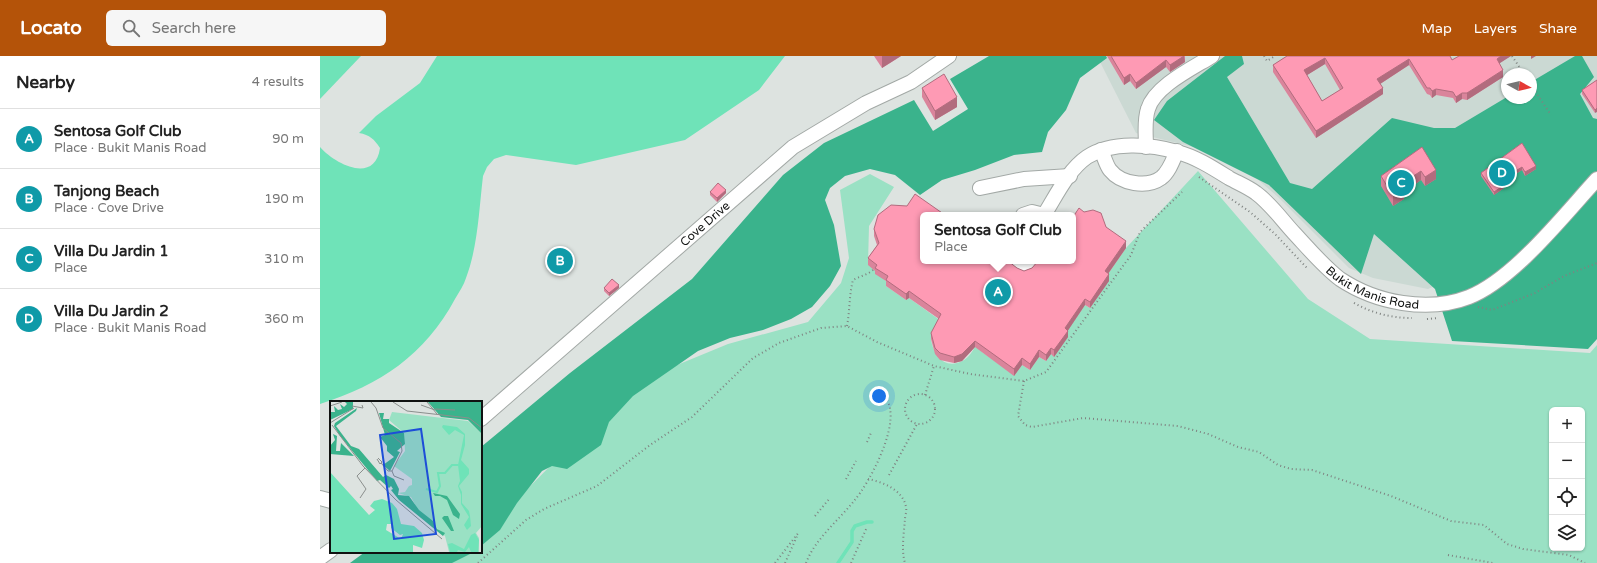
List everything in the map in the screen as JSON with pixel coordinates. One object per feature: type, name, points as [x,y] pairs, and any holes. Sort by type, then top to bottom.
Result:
[{"type":"street","name":"Cove Drive","points":[[482,418],[793,146],[866,103],[911,82],[949,56]]},
{"type":"street","points":[[1146,146],[1146,118],[1148,108],[1154,96],[1169,84],[1212,56]]},
{"type":"street","name":"Bukit Manis Road","points":[[1046,212],[1070,176],[1086,158],[1101,150],[1110,147],[1146,146],[1177,152],[1195,158],[1257,193],[1322,262],[1340,278],[1368,294],[1404,302],[1434,304],[1468,297],[1504,276],[1534,247],[1597,179]]},
{"type":"street","points":[[1101,150],[1110,170],[1128,182],[1140,184],[1150,183],[1162,177],[1177,152]]},
{"type":"street","points":[[980,188],[1024,179],[1070,176]]},
{"type":"street","points":[[1016,264],[1022,268],[1026,268],[1030,264]]},
{"type":"street","points":[[320,498],[330,501]]},
{"type":"street","points":[[320,558],[330,551]]},
{"type":"path","points":[[1264,56],[1268,61],[1275,56]]},
{"type":"path","points":[[1512,56],[1520,68]]},
{"type":"path","points":[[1537,94],[1551,116]]},
{"type":"path","points":[[1195,174],[1250,212]]},
{"type":"path","points":[[478,563],[526,520],[544,509],[597,486],[650,445],[692,417],[753,358],[779,343],[821,328],[847,326],[877,342],[934,366],[970,374],[1024,381],[1046,372],[1131,255],[1140,232],[1182,192]]},
{"type":"path","points":[[1468,297],[1476,307],[1492,310],[1535,293],[1564,276],[1597,263]]},
{"type":"path","points":[[847,326],[850,310],[849,294],[853,280],[860,275],[869,273],[874,269]]},
{"type":"path","points":[[925,395],[934,366]]},
{"type":"path","points":[[1024,381],[1018,416],[1022,423],[1028,427],[1083,418],[1186,428],[1259,452],[1278,465],[1291,469],[1312,470],[1391,496],[1451,521],[1484,525],[1507,544],[1523,549],[1569,555],[1585,563]]},
{"type":"path","points":[[914,395],[925,395],[934,403],[934,414],[928,422],[917,424],[907,417],[906,404],[914,395]]},
{"type":"path","points":[[806,563],[825,532],[855,500],[868,479],[889,429],[890,409],[886,397]]},
{"type":"path","points":[[889,475],[917,424]]},
{"type":"path","points":[[867,442],[871,433]]},
{"type":"path","points":[[846,479],[856,460]]},
{"type":"path","points":[[868,479],[880,481],[892,487],[900,496],[906,507],[904,537],[905,563]]},
{"type":"path","points":[[815,516],[830,498]]},
{"type":"path","points":[[851,563],[867,527]]},
{"type":"path","points":[[775,563],[800,532],[785,563]]},
{"type":"path","points":[[1448,555],[1493,563]]},
{"type":"shaded area","points":[[320,56],[361,56],[320,99]]},
{"type":"shaded area","points":[[437,56],[785,56],[759,90],[685,140],[576,165],[506,155],[494,159],[487,167],[483,176],[478,228],[470,266],[463,286],[443,319],[415,352],[399,365],[362,387],[320,404],[320,147],[335,160],[345,165],[354,168],[371,166],[377,159],[380,148],[371,138],[359,133],[376,116],[420,83]]},
{"type":"shaded area","points":[[989,56],[1106,56],[1107,58],[1080,78],[1066,110],[1048,132],[1042,152],[1014,155],[975,170],[942,180],[920,195],[895,175],[870,169],[845,176],[830,188],[825,200],[834,225],[841,266],[830,286],[812,307],[791,319],[763,330],[730,338],[698,351],[633,396],[609,422],[601,445],[567,469],[552,466],[542,471],[517,503],[500,530],[482,545],[482,446],[570,373],[692,279],[783,175],[824,143],[914,100],[933,131],[968,109],[950,79]]},
{"type":"shaded area","points":[[1097,56],[1597,56],[1597,162],[1517,251],[1428,289],[1373,278],[1349,268],[1278,197],[1242,166],[1202,149],[1136,133]]},
{"type":"shaded area","points":[[1225,56],[1242,56],[1244,64],[1227,77],[1290,183],[1312,189],[1392,118],[1434,128],[1455,128],[1501,101],[1501,104],[1537,104],[1537,78],[1575,56],[1582,56],[1594,77],[1580,94],[1593,118],[1597,119],[1597,339],[1588,349],[1452,341],[1435,289],[1374,234],[1361,274],[1269,185],[1183,142],[1154,120],[1167,101]]},
{"type":"shaded area","points":[[1198,171],[1308,299],[1370,339],[1590,353],[1597,345],[1597,563],[410,563],[431,553],[482,553],[482,528],[496,521],[631,384],[728,344],[808,322],[841,283],[849,258],[840,190],[870,174],[894,187],[869,226],[868,264],[888,283],[886,286],[906,300],[909,298],[941,321],[931,339],[937,355],[945,362],[950,364],[964,360],[971,354],[977,344],[982,352],[1014,375],[1022,365],[1030,370],[1039,357],[1046,361],[1085,305],[1090,308],[1105,278],[1126,248]]},
{"type":"shaded area","points":[[364,553],[472,553],[452,563],[350,563]]},
{"type":"building","points":[[1111,56],[1184,56],[1170,65],[1166,60],[1136,83],[1130,74],[1124,78]]},
{"type":"building","points":[[1287,56],[1450,56],[1452,60],[1459,56],[1501,56],[1497,59],[1502,68],[1501,71],[1467,93],[1462,93],[1456,97],[1453,92],[1436,89],[1432,91],[1430,88],[1427,88],[1409,59],[1377,79],[1383,88],[1316,131],[1273,65]],"holes":[[[1325,58],[1343,88],[1322,101],[1304,70]]]},
{"type":"building","points":[[944,74],[957,97],[935,111],[922,88]]},
{"type":"building","points":[[1597,80],[1597,108],[1595,110],[1582,90]]},
{"type":"building","points":[[1522,143],[1536,166],[1525,172],[1522,167],[1501,180],[1504,185],[1494,192],[1481,173]]},
{"type":"building","points":[[1422,147],[1436,170],[1425,177],[1421,171],[1401,184],[1404,189],[1393,196],[1381,176]]},
{"type":"building","points":[[718,183],[726,190],[717,198],[710,192]]},
{"type":"building","points":[[915,194],[941,212],[920,212],[920,264],[1012,264],[1024,271],[1032,268],[1035,264],[1076,264],[1076,212],[1079,208],[1084,212],[1093,210],[1101,213],[1106,227],[1126,241],[1105,271],[1109,274],[1090,302],[1085,299],[1065,328],[1068,331],[1054,350],[1051,348],[1046,355],[1039,350],[1030,364],[1022,358],[1014,369],[975,341],[962,354],[954,357],[940,353],[935,348],[931,333],[941,314],[909,291],[906,294],[886,280],[888,276],[875,268],[877,265],[868,258],[879,243],[874,229],[878,215],[891,205],[907,206]]},
{"type":"building","points":[[612,279],[619,285],[609,293],[604,288]]},
{"type":"waterway","points":[[838,563],[852,542],[852,531],[855,526],[872,522]]},
{"type":"place","name":"Villa Du Jardin 2","points":[[1502,173]]},
{"type":"place","name":"Villa Du Jardin 1","points":[[1401,183]]},
{"type":"place","name":"Tanjong Beach","points":[[560,261]]},
{"type":"place","name":"Sentosa Golf Club","points":[[998,292]]}]
